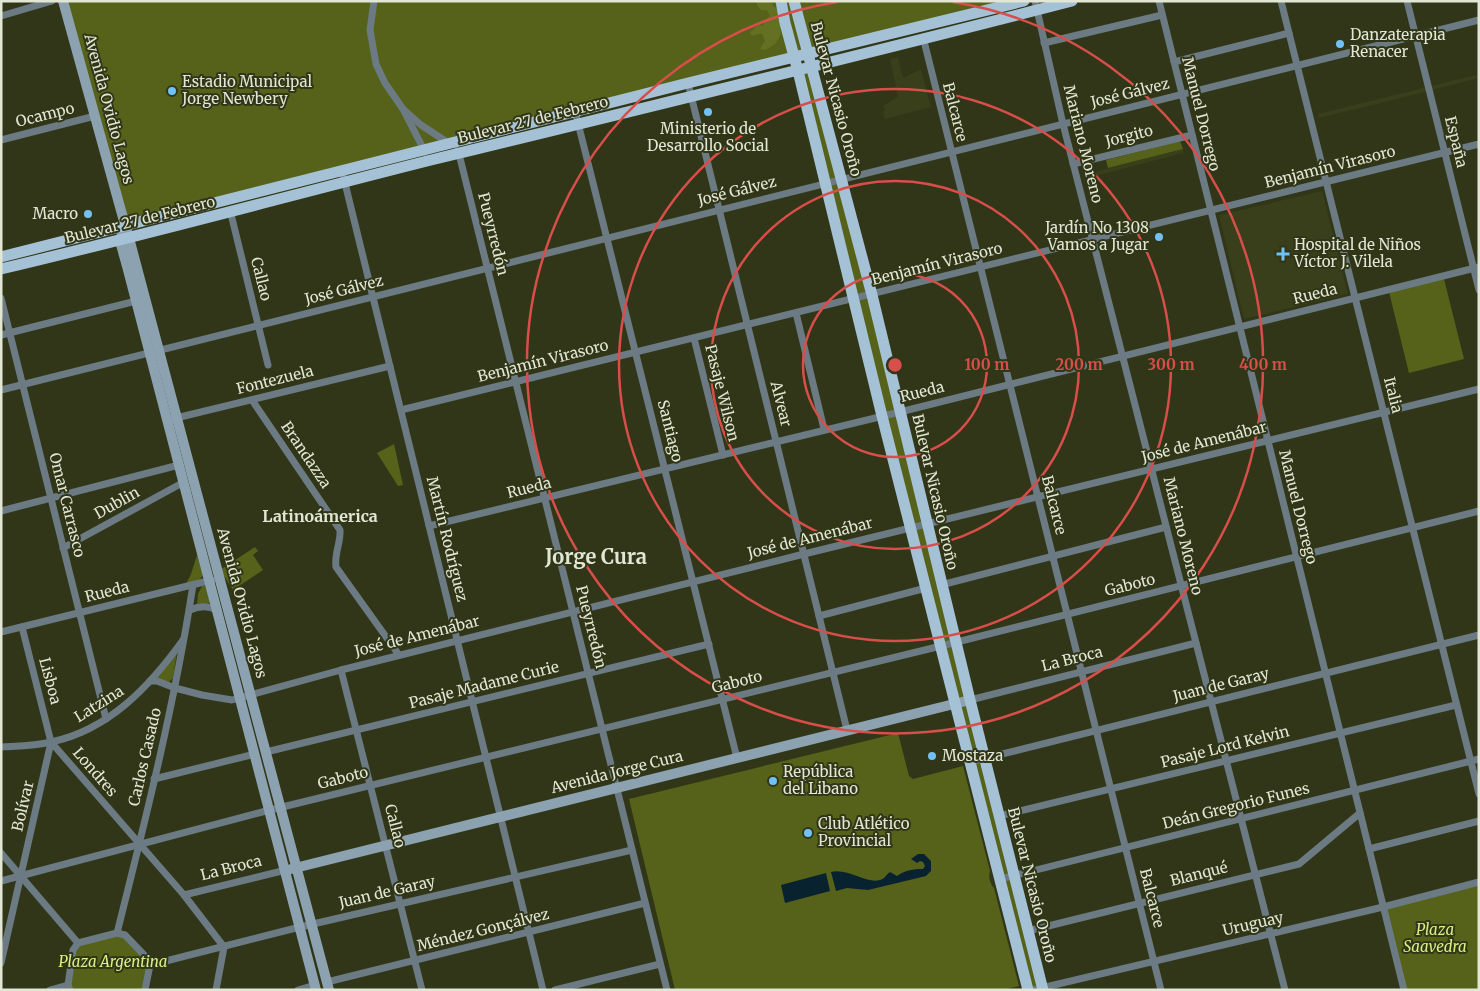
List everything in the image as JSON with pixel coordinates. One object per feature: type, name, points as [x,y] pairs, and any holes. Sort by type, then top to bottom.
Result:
[{"type":"main road","name":"Avenida Ovidio Lagos","points":[[64,1],[124,225],[136,301],[154,351]]},
{"type":"main road","name":"Bulevar Nicasio Oroño","points":[[781,1],[882,416],[1028,990]]},
{"type":"main road","name":"Bulevar Nicasio Oroño","points":[[794,1],[872,295],[926,524],[1028,931],[1040,989]]},
{"type":"main road","name":"Bulevar 27 de Febrero","points":[[1,257],[688,83],[1024,1]]},
{"type":"main road","name":"Bulevar 27 de Febrero","points":[[1,269],[125,240],[432,160],[812,68],[923,39],[1036,6],[1072,1]]},
{"type":"main road","name":"Avenida Ovidio Lagos","points":[[125,240],[215,580],[217,610],[316,988]]},
{"type":"main road","name":"Avenida Ovidio Lagos","points":[[172,419],[179,466],[252,695],[328,986]]},
{"type":"main road","name":"La Broca","points":[[955,704],[970,700]]},
{"type":"main road","name":"Avenida Jorge Cura","points":[[286,870],[955,704]]},
{"type":"street","points":[[1,16],[52,1]]},
{"type":"street","name":"Manuel Dorrego","points":[[1159,1],[1404,990]]},
{"type":"street","name":"Italia","points":[[1281,1],[1479,794]]},
{"type":"street","name":"España","points":[[1407,1],[1444,152],[1476,267],[1479,290]]},
{"type":"street","points":[[375,2],[370,30],[376,64],[385,83],[403,109],[424,150],[432,160]]},
{"type":"street","name":"Mariano Moreno","points":[[1036,6],[1063,124],[1285,990]]},
{"type":"street","points":[[1044,43],[1162,15]]},
{"type":"street","name":"José Gálvez","points":[[1,390],[1479,20]]},
{"type":"street","name":"Balcarce","points":[[920,27],[1161,990]]},
{"type":"street","points":[[1174,62],[1289,33]]},
{"type":"street","name":"Alvear","points":[[688,83],[847,730]]},
{"type":"street","points":[[403,109],[438,137],[450,144],[459,154]]},
{"type":"street","name":"Santiago","points":[[575,112],[737,758]]},
{"type":"street","name":"Ocampo","points":[[1,140],[95,116]]},
{"type":"street","name":"Jorgito","points":[[1074,164],[1192,135]]},
{"type":"street","name":"Benjamín Virasoro","points":[[401,410],[1479,144]]},
{"type":"street","name":"Pueyrredón","points":[[459,154],[667,990]]},
{"type":"street","name":"Martín Rodríguez","points":[[342,171],[544,990]]},
{"type":"street","name":"Callao","points":[[227,200],[268,365]]},
{"type":"street","name":"Rueda","points":[[429,526],[900,412],[1476,267]]},
{"type":"street","name":"Omar Carrasco","points":[[1,298],[106,719]]},
{"type":"street","points":[[1,335],[136,301]]},
{"type":"street","points":[[796,313],[824,429]]},
{"type":"street","name":"Pasaje Wilson","points":[[694,338],[723,455]]},
{"type":"street","name":"Fontezuela","points":[[172,419],[390,366]]},
{"type":"street","name":"José de Amenábar","points":[[150,681],[226,700],[240,698],[399,655],[1479,389]]},
{"type":"street","name":"Brandazza","points":[[252,400],[340,530],[335,560],[336,567],[399,655]]},
{"type":"street","points":[[1,511],[179,466]]},
{"type":"street","name":"Dublin","points":[[64,548],[184,482]]},
{"type":"street","name":"Gaboto","points":[[1,881],[270,810],[956,643],[1479,511]]},
{"type":"street","points":[[941,585],[1166,526]]},
{"type":"street","name":"Rueda","points":[[1,632],[215,580]]},
{"type":"street","name":"Carlos Casado","points":[[117,933],[174,688],[190,610],[193,585]]},
{"type":"street","points":[[819,616],[926,588]]},
{"type":"street","points":[[190,610],[206,606],[217,610]]},
{"type":"street","name":"Lisboa","points":[[22,627],[51,742]]},
{"type":"street","name":"Juan de Garay","points":[[970,762],[1479,635]]},
{"type":"street","name":"Latzina","points":[[1,747],[51,742],[81,732],[106,719],[132,700],[168,661],[184,638]]},
{"type":"street","name":"La Broca","points":[[970,700],[1196,643]]},
{"type":"street","name":"Pasaje Madame Curie","points":[[266,752],[709,644]]},
{"type":"street","name":"Callao","points":[[341,670],[422,990]]},
{"type":"street","name":"Pasaje Lord Kelvin","points":[[999,816],[1456,705]]},
{"type":"street","name":"Londres","points":[[51,742],[184,895],[224,947]]},
{"type":"street","name":"Bolívar","points":[[1,963],[51,742]]},
{"type":"street","points":[[154,779],[255,754]]},
{"type":"street","name":"Deán Gregorio Funes","points":[[1000,879],[1479,759]]},
{"type":"street","name":"Blanqué","points":[[1028,931],[1299,864],[1360,813]]},
{"type":"street","points":[[1369,849],[1479,821]]},
{"type":"street","name":"Juan de Garay","points":[[150,965],[312,924],[632,850]]},
{"type":"street","points":[[1,853],[78,943]]},
{"type":"street","name":"La Broca","points":[[184,895],[286,870]]},
{"type":"street","name":"Uruguay","points":[[1040,989],[1383,907],[1479,882]]},
{"type":"street","name":"Méndez Gonçálvez","points":[[328,986],[414,961],[645,903]]},
{"type":"street","points":[[50,990],[69,988],[73,950],[78,943],[117,933],[125,935],[146,957],[150,965],[145,990]]},
{"type":"street","points":[[216,990],[224,947]]},
{"type":"street","points":[[555,990],[660,964]]},
{"type":"street","points":[[298,990],[316,988]]},
{"type":"shaded area","points":[[898,57],[903,78],[921,69],[931,107],[885,119],[884,105],[898,97],[890,59]]},
{"type":"shaded area","points":[[1479,74],[1479,78],[1319,118],[1318,114]]},
{"type":"shaded area","points":[[1183,149],[1183,153],[1084,179],[1083,175]]},
{"type":"shaded area","name":"Hospital de Niños Víctor J. Vilela","points":[[1322,191],[1348,294],[1244,319],[1219,215]]},
{"type":"green space","points":[[63,1],[1024,1],[125,225]]},
{"type":"green space","points":[[757,1],[774,1],[772,5],[780,13],[781,34],[776,43],[766,50],[760,49],[765,41],[762,33],[752,36],[750,32],[759,25],[763,26],[764,21],[770,16],[767,10],[761,10],[757,5]]},
{"type":"green space","points":[[812,68],[1043,990],[1028,990],[798,71]]},
{"type":"green space","points":[[1180,141],[1183,149],[1108,168],[1106,160]]},
{"type":"green space","points":[[1444,279],[1464,359],[1409,373],[1389,292]]},
{"type":"green space","points":[[394,444],[403,485],[398,486],[377,453]]},
{"type":"green space","points":[[255,547],[258,551],[253,555],[263,570],[233,590],[220,570]]},
{"type":"green space","points":[[197,555],[203,575],[198,580],[186,584],[191,574]]},
{"type":"green space","points":[[202,586],[206,586],[210,603],[197,605],[198,594]]},
{"type":"green space","points":[[177,652],[173,678],[169,682],[158,680],[157,678]]},
{"type":"green space","name":"Club Atlético Provincial","points":[[898,733],[909,776],[913,779],[963,766],[990,871],[991,884],[994,888],[1019,986],[1002,990],[675,990],[629,799]]},
{"type":"green space","name":"Plaza Saavedra","points":[[1479,882],[1479,990],[1404,990],[1383,907]]},
{"type":"green space","name":"Plaza Argentina","points":[[125,935],[150,965],[145,990],[70,990],[69,977],[78,943]]},
{"type":"water","points":[[918,854],[924,854],[931,861],[931,871],[926,876],[868,890],[847,888],[836,891],[831,872],[845,872],[873,881],[879,880],[890,872],[897,876],[909,870],[923,869],[925,866],[923,862],[917,863],[911,859]]},
{"type":"water","points":[[826,873],[830,891],[785,903],[781,885]]},
{"type":"place","name":"Danzaterapia Renacer","points":[[1340,44]]},
{"type":"place","name":"Estadio Municipal Jorge Newbery","points":[[172,91]]},
{"type":"place","name":"Ministerio de Desarrollo Social","points":[[708,112]]},
{"type":"place","name":"Macro","points":[[88,214]]},
{"type":"place","name":"Jardín No 1308 Vamos a Jugar","points":[[1159,237]]},
{"type":"place","name":"Hospital de Niños Víctor J. Vilela","points":[[1283,254]]},
{"type":"place","name":"Mostaza","points":[[932,756]]},
{"type":"place","name":"República del Libano","points":[[773,781]]},
{"type":"place","name":"Club Atlético Provincial","points":[[808,833]]},
{"type":"district","name":"Latinoámerica","points":[[320,516]]},
{"type":"district","name":"Jorge Cura","points":[[596,557]]}]
